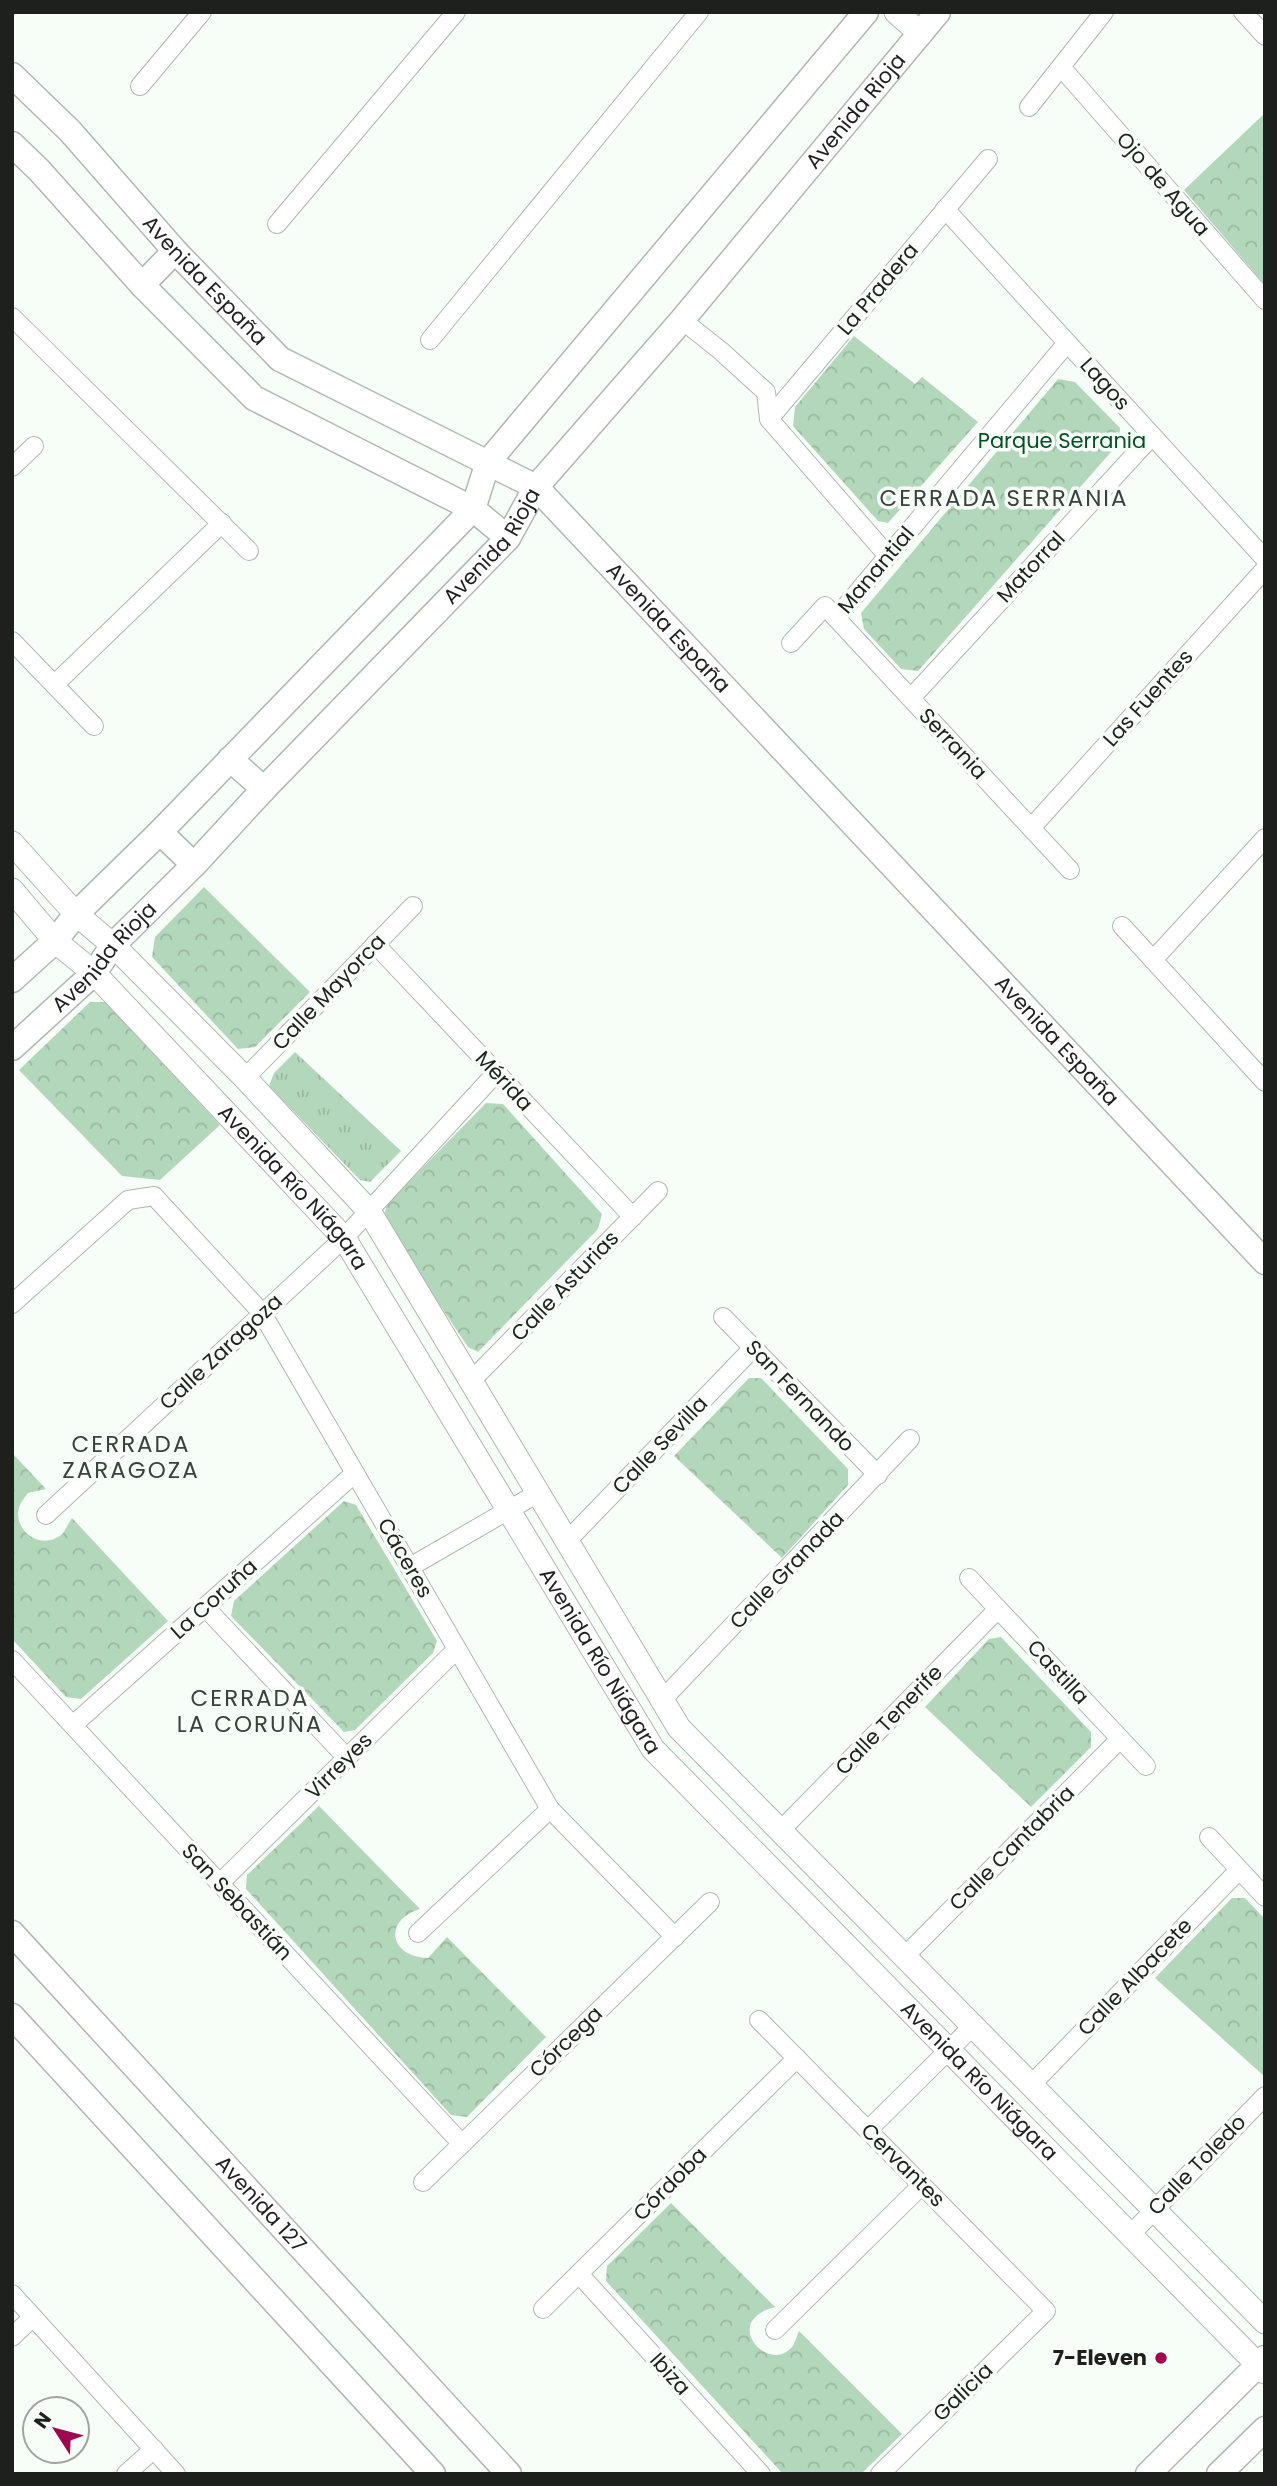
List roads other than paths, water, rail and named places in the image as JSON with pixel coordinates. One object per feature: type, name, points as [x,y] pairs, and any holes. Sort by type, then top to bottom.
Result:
[{"type":"main road","name":"Avenida Rioja","points":[[12,979],[160,832],[473,509],[488,462],[866,12]]},
{"type":"main road","name":"Avenida Rioja","points":[[12,1048],[94,972],[113,945],[194,865],[264,789],[508,538],[536,487],[682,320],[939,12]]},
{"type":"main road","name":"Avenida España","points":[[12,75],[70,131],[175,251],[280,359],[536,487],[1264,1259]]},
{"type":"main road","points":[[12,144],[39,170],[142,285],[254,398],[473,509],[508,538]]},
{"type":"main road","points":[[142,285],[175,251]]},
{"type":"main road","points":[[230,759],[264,789]]},
{"type":"main road","points":[[160,832],[194,865]]},
{"type":"main road","name":"Avenida 127","points":[[12,1933],[509,2474]]},
{"type":"main road","points":[[12,2017],[433,2474]]},
{"type":"main road","points":[[1149,2474],[1263,2365]]},
{"type":"main road","points":[[1219,2474],[1265,2429]]},
{"type":"street","points":[[140,86],[202,12]]},
{"type":"street","points":[[277,223],[456,12]]},
{"type":"street","points":[[430,340],[699,12]]},
{"type":"street","points":[[896,12],[921,34]]},
{"type":"street","points":[[1029,107],[1104,12]]},
{"type":"street","points":[[1243,12],[1265,36]]},
{"type":"street","name":"Ojo de Agua","points":[[1061,67],[1265,300]]},
{"type":"street","name":"La Pradera","points":[[769,419],[988,159]]},
{"type":"street","name":"Lagos","points":[[945,209],[1265,559]]},
{"type":"street","points":[[12,317],[249,551]]},
{"type":"street","points":[[682,320],[766,392],[769,419],[888,556]]},
{"type":"street","name":"Manantial","points":[[792,643],[825,606],[836,618],[1067,343]]},
{"type":"street","name":"Matorral","points":[[911,698],[1152,436]]},
{"type":"street","points":[[12,467],[34,446]]},
{"type":"street","points":[[55,684],[222,523]]},
{"type":"street","name":"Las Fuentes","points":[[1031,828],[1265,569]]},
{"type":"street","name":"Serrania","points":[[836,618],[1070,870]]},
{"type":"street","points":[[12,641],[94,726]]},
{"type":"street","points":[[1153,960],[1265,838]]},
{"type":"street","name":"Avenida Río Niágara","points":[[12,842],[76,914],[113,945],[245,1078],[369,1211],[678,1728],[1265,2322]]},
{"type":"street","name":"Avenida Río Niágara","points":[[12,890],[54,940],[94,972],[344,1238],[653,1749],[1130,2235],[1263,2365]]},
{"type":"street","name":"Calle Mayorca","points":[[245,1078],[413,906]]},
{"type":"street","points":[[1122,926],[1265,1083]]},
{"type":"street","name":"Mérida","points":[[375,944],[633,1217]]},
{"type":"street","name":"Calle Zaragoza","points":[[46,1515],[344,1238],[496,1073]]},
{"type":"street","name":"Calle Asturias","points":[[471,1381],[658,1191]]},
{"type":"street","name":"Cáceres","points":[[12,1304],[128,1200],[154,1196],[262,1313],[550,1809],[675,1937]]},
{"type":"street","name":"San Fernando","points":[[723,1317],[878,1475]]},
{"type":"street","name":"Calle Sevilla","points":[[567,1541],[753,1348]]},
{"type":"street","name":"Calle Granada","points":[[662,1700],[911,1439]]},
{"type":"street","name":"La Coruña","points":[[73,1725],[355,1473]]},
{"type":"street","points":[[410,1567],[538,1493]]},
{"type":"street","name":"Castilla","points":[[970,1578],[1146,1766]]},
{"type":"street","points":[[205,1607],[348,1758]]},
{"type":"street","name":"Calle Tenerife","points":[[780,1831],[998,1609]]},
{"type":"street","name":"Virreyes","points":[[220,1883],[457,1649]]},
{"type":"street","name":"San Sebastián","points":[[12,1660],[462,2144]]},
{"type":"street","name":"Calle Cantabria","points":[[904,1956],[1120,1738]]},
{"type":"street","points":[[418,1933],[550,1809]]},
{"type":"street","points":[[1209,1838],[1265,1897]]},
{"type":"street","name":"Calle Albacete","points":[[1031,2085],[1239,1870]]},
{"type":"street","name":"Córcega","points":[[423,2182],[710,1902]]},
{"type":"street","name":"Cervantes","points":[[759,2020],[1046,2311]]},
{"type":"street","points":[[868,2130],[973,2026]]},
{"type":"street","name":"Córdoba","points":[[543,2309],[797,2059]]},
{"type":"street","name":"Calle Toledo","points":[[1130,2235],[1265,2096]]},
{"type":"street","points":[[775,2330],[922,2185]]},
{"type":"street","name":"Ibiza","points":[[579,2274],[761,2474]]},
{"type":"street","points":[[12,2294],[176,2474]]},
{"type":"street","name":"Galicia","points":[[880,2474],[1046,2311]]},
{"type":"street","points":[[12,2337],[33,2317]]},
{"type":"street","points":[[126,2474],[154,2449]]},
{"type":"place","name":"7-Eleven","points":[[1161,2358]]},
{"type":"district","name":"CERRADA SERRANIA","points":[[1004,498]]},
{"type":"district","name":"CERRADA ZARAGOZA","points":[[131,1457]]},
{"type":"district","name":"CERRADA LA CORUÑA","points":[[250,1711]]},
{"type":"park label","name":"Parque Serrania","points":[[1062,441]]}]
